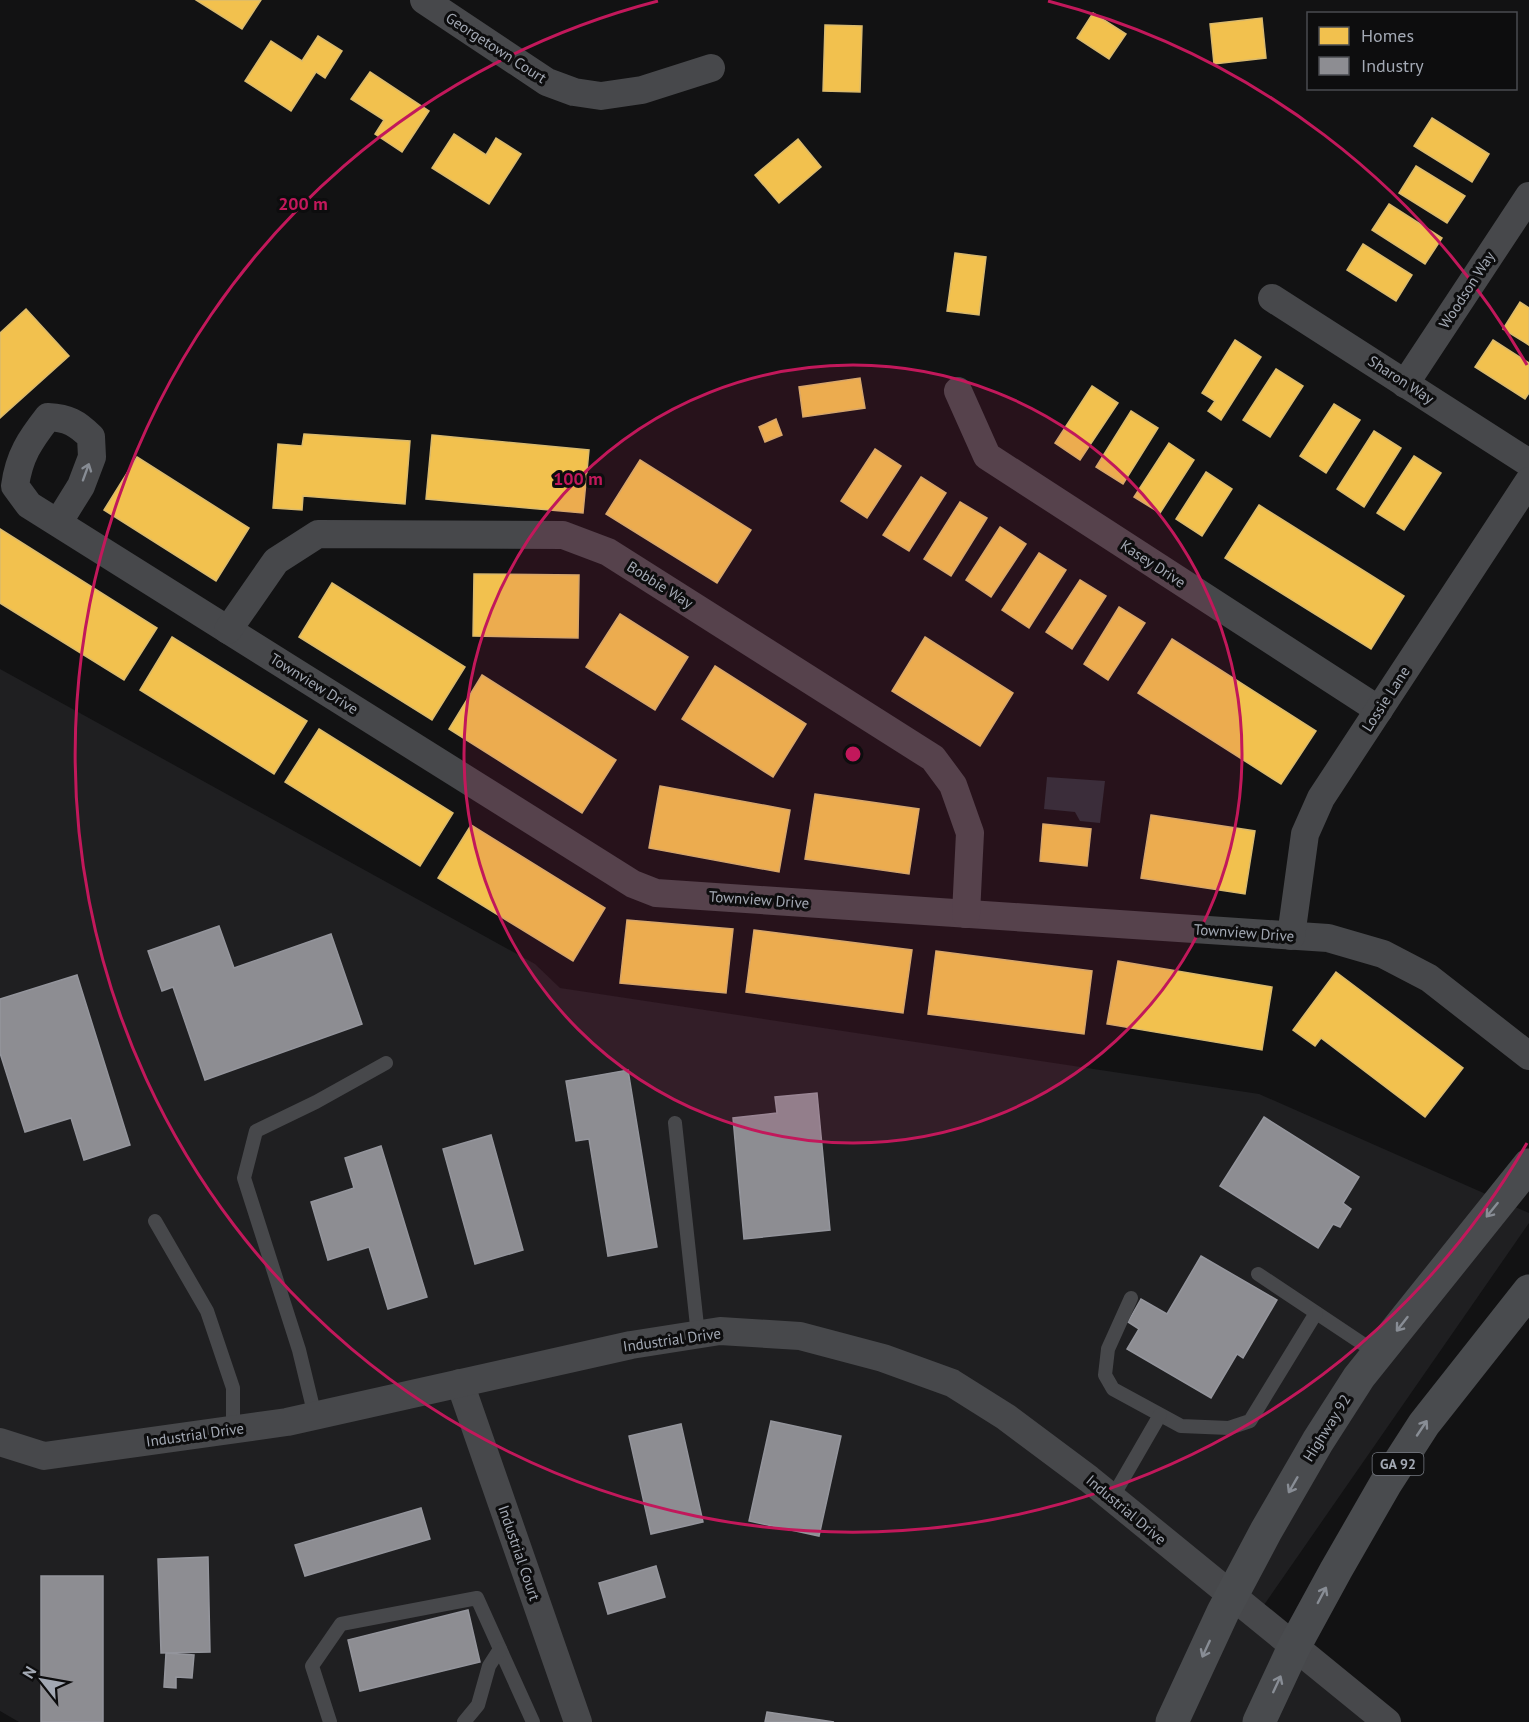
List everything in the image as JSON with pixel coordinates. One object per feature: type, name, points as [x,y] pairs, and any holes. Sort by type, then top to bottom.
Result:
[{"type":"main road","name":"Highway 92","points":[[1172,1722],[1231,1597],[1318,1441],[1359,1377],[1529,1165]]},
{"type":"main road","name":"GA 92","points":[[1259,1722],[1294,1647],[1386,1483],[1424,1424],[1529,1291]]},
{"type":"street","name":"Georgetown Court","points":[[424,0],[547,82],[574,92],[601,96],[642,90],[711,68]]},
{"type":"street","name":"Woodson Way","points":[[1405,384],[1529,196]]},
{"type":"street","name":"Sharon Way","points":[[1272,298],[1529,463]]},
{"type":"street","name":"Kasey Drive","points":[[958,390],[987,456],[1379,710]]},
{"type":"street","name":"Lossie Lane","points":[[1291,936],[1305,834],[1321,798],[1529,481]]},
{"type":"street","name":"Townview Drive","points":[[58,523],[633,884],[656,893],[1328,938],[1383,954],[1429,978],[1529,1056]]},
{"type":"street","name":"Bobbie Way","points":[[228,630],[276,561],[318,534],[563,535],[608,552],[933,758],[953,785],[970,833],[966,914]]},
{"type":"street","name":"Industrial Drive","points":[[0,1442],[44,1455],[233,1430],[287,1422],[631,1345],[720,1331],[800,1336],[883,1358],[952,1383],[1006,1417],[1112,1498],[1387,1722]]},
{"type":"street","name":"Industrial Court","points":[[460,1383],[579,1722]]},
{"type":"lane","points":[[315,1416],[299,1350],[244,1178],[256,1131],[316,1102],[386,1063]]},
{"type":"lane","points":[[675,1123],[698,1335]]},
{"type":"lane","points":[[155,1221],[207,1311],[233,1388],[233,1430]]},
{"type":"lane","points":[[1258,1274],[1378,1354]]},
{"type":"lane","points":[[1131,1298],[1108,1349],[1105,1375],[1113,1389],[1181,1426],[1229,1428],[1250,1421],[1316,1313]]},
{"type":"lane","points":[[1112,1498],[1160,1415]]},
{"type":"lane","points":[[330,1722],[312,1666],[341,1624],[477,1598],[533,1722]]},
{"type":"lane","points":[[464,1722],[478,1705],[489,1666],[500,1649]]},
{"type":"shaded area","points":[[0,669],[535,964],[560,988],[1259,1094],[1529,1213],[1529,1223],[1257,1615],[1386,1722],[19,1722],[0,1711]]},
{"type":"shaded area","points":[[1047,777],[1105,781],[1100,823],[1080,821],[1075,812],[1044,809]]},
{"type":"building: Homes","points":[[196,0],[261,0],[242,29]]},
{"type":"building: Homes","points":[[1093,13],[1126,34],[1109,59],[1077,38]]},
{"type":"building: Homes","points":[[1262,18],[1266,58],[1214,64],[1210,24]]},
{"type":"building: Homes","points":[[825,25],[862,26],[860,92],[823,91]]},
{"type":"building: Homes","points":[[318,36],[342,51],[325,78],[316,72],[291,111],[245,81],[271,41],[302,61]]},
{"type":"building: Homes","points":[[370,72],[429,111],[402,152],[375,134],[384,120],[351,99]]},
{"type":"building: Homes","points":[[1432,118],[1489,154],[1472,182],[1414,146]]},
{"type":"building: Homes","points":[[454,134],[486,155],[496,138],[521,154],[489,204],[432,168]]},
{"type":"building: Homes","points":[[798,139],[821,167],[779,203],[755,175]]},
{"type":"building: Homes","points":[[1416,166],[1465,196],[1447,223],[1399,193]]},
{"type":"building: Homes","points":[[1389,204],[1442,238],[1425,264],[1372,230]]},
{"type":"building: Homes","points":[[1363,244],[1412,275],[1396,301],[1347,270]]},
{"type":"building: Homes","points":[[955,253],[986,257],[979,315],[947,311]]},
{"type":"building: Homes","points":[[1520,302],[1529,308],[1529,345],[1503,329]]},
{"type":"building: Homes","points":[[26,309],[69,356],[0,418],[0,333]]},
{"type":"building: Homes","points":[[1235,340],[1261,357],[1221,420],[1208,411],[1215,401],[1202,393]]},
{"type":"building: Homes","points":[[1493,340],[1529,363],[1529,393],[1525,399],[1475,367]]},
{"type":"building: Homes","points":[[1276,369],[1303,386],[1270,437],[1243,420]]},
{"type":"building: Homes","points":[[860,378],[865,408],[803,417],[799,387]]},
{"type":"building: Homes","points":[[1092,386],[1118,403],[1080,460],[1055,443]]},
{"type":"building: Homes","points":[[1334,404],[1360,420],[1326,473],[1300,456]]},
{"type":"building: Homes","points":[[1131,411],[1158,428],[1123,484],[1096,467]]},
{"type":"building: Homes","points":[[776,419],[782,435],[765,442],[759,427]]},
{"type":"building: Homes","points":[[1374,431],[1401,448],[1364,507],[1337,489]]},
{"type":"building: Homes","points":[[304,434],[410,441],[405,504],[303,496],[302,510],[273,508],[278,444],[302,446]]},
{"type":"building: Homes","points":[[432,435],[589,450],[583,513],[426,499]]},
{"type":"building: Homes","points":[[1169,443],[1194,460],[1160,513],[1134,497]]},
{"type":"building: Homes","points":[[875,449],[901,466],[867,518],[841,501]]},
{"type":"building: Homes","points":[[1414,456],[1441,473],[1404,530],[1377,513]]},
{"type":"building: Homes","points":[[137,457],[249,528],[216,581],[104,510]]},
{"type":"building: Homes","points":[[640,460],[751,530],[717,583],[606,514]]},
{"type":"building: Homes","points":[[1206,472],[1232,489],[1202,536],[1176,519]]},
{"type":"building: Homes","points":[[921,477],[946,493],[909,551],[883,535]]},
{"type":"building: Homes","points":[[960,502],[987,518],[951,576],[924,559]]},
{"type":"building: Homes","points":[[1259,505],[1404,596],[1371,649],[1225,558]]},
{"type":"building: Homes","points":[[1000,527],[1026,544],[991,597],[966,580]]},
{"type":"building: Homes","points":[[0,529],[157,628],[124,680],[0,603]]},
{"type":"building: Homes","points":[[1039,553],[1066,570],[1029,628],[1002,610]]},
{"type":"building: Homes","points":[[474,574],[579,575],[578,638],[473,636]]},
{"type":"building: Homes","points":[[1080,580],[1106,596],[1072,649],[1046,632]]},
{"type":"building: Homes","points":[[332,583],[465,667],[432,720],[299,637]]},
{"type":"building: Homes","points":[[1119,607],[1145,623],[1108,680],[1084,664]]},
{"type":"building: Homes","points":[[620,614],[688,657],[655,710],[586,667]]},
{"type":"building: Homes","points":[[172,637],[307,721],[274,774],[140,690]]},
{"type":"building: Homes","points":[[925,637],[1013,693],[980,746],[892,691]]},
{"type":"building: Homes","points":[[1172,639],[1316,731],[1281,784],[1138,693]]},
{"type":"building: Homes","points":[[715,666],[806,724],[773,777],[682,719]]},
{"type":"building: Homes","points":[[482,675],[616,760],[582,813],[449,729]]},
{"type":"building: Homes","points":[[319,729],[453,813],[420,866],[285,782]]},
{"type":"building: Homes","points":[[660,786],[790,810],[779,872],[649,848]]},
{"type":"building: Homes","points":[[815,794],[919,809],[909,874],[805,859]]},
{"type":"building: Homes","points":[[1151,815],[1255,831],[1245,894],[1141,878]]},
{"type":"building: Homes","points":[[1043,824],[1091,829],[1087,866],[1040,861]]},
{"type":"building: Homes","points":[[471,825],[605,908],[573,961],[438,878]]},
{"type":"building: Homes","points":[[627,920],[733,929],[726,993],[620,983]]},
{"type":"building: Homes","points":[[754,930],[912,950],[903,1013],[746,992]]},
{"type":"building: Homes","points":[[936,951],[1092,971],[1084,1034],[928,1014]]},
{"type":"building: Homes","points":[[1118,961],[1272,987],[1262,1050],[1107,1024]]},
{"type":"building: Homes","points":[[1336,972],[1463,1068],[1425,1117],[1321,1038],[1315,1046],[1293,1030]]},
{"type":"building: Industry","points":[[219,926],[234,968],[331,934],[362,1024],[205,1080],[173,987],[162,991],[148,951]]},
{"type":"building: Industry","points":[[77,975],[130,1145],[84,1160],[71,1118],[25,1132],[0,1053],[0,999]]},
{"type":"building: Industry","points":[[628,1070],[657,1247],[608,1256],[589,1139],[576,1141],[566,1081]]},
{"type":"building: Industry","points":[[817,1093],[830,1230],[744,1239],[733,1118],[777,1113],[775,1097]]},
{"type":"building: Industry","points":[[1264,1117],[1359,1177],[1343,1203],[1351,1209],[1340,1227],[1333,1224],[1318,1248],[1220,1186]]},
{"type":"building: Industry","points":[[491,1135],[523,1250],[475,1264],[443,1149]]},
{"type":"building: Industry","points":[[381,1146],[427,1297],[388,1309],[369,1247],[328,1260],[311,1202],[354,1188],[345,1158]]},
{"type":"building: Industry","points":[[1201,1256],[1277,1300],[1243,1358],[1237,1354],[1211,1398],[1127,1349],[1139,1329],[1128,1322],[1141,1299],[1167,1314]]},
{"type":"building: Industry","points":[[771,1421],[841,1436],[819,1536],[749,1521]]},
{"type":"building: Industry","points":[[681,1424],[703,1522],[651,1534],[629,1436]]},
{"type":"building: Industry","points":[[421,1508],[430,1539],[305,1576],[295,1545]]},
{"type":"building: Industry","points":[[208,1557],[210,1652],[161,1653],[158,1559]]},
{"type":"building: Industry","points":[[656,1566],[665,1597],[608,1614],[599,1583]]},
{"type":"building: Industry","points":[[41,1576],[103,1576],[103,1722],[41,1722]]},
{"type":"building: Industry","points":[[468,1610],[480,1662],[360,1691],[348,1640]]},
{"type":"building: Industry","points":[[166,1653],[194,1655],[192,1678],[176,1677],[176,1688],[164,1687]]},
{"type":"building: Industry","points":[[767,1712],[834,1722],[765,1722]]}]
